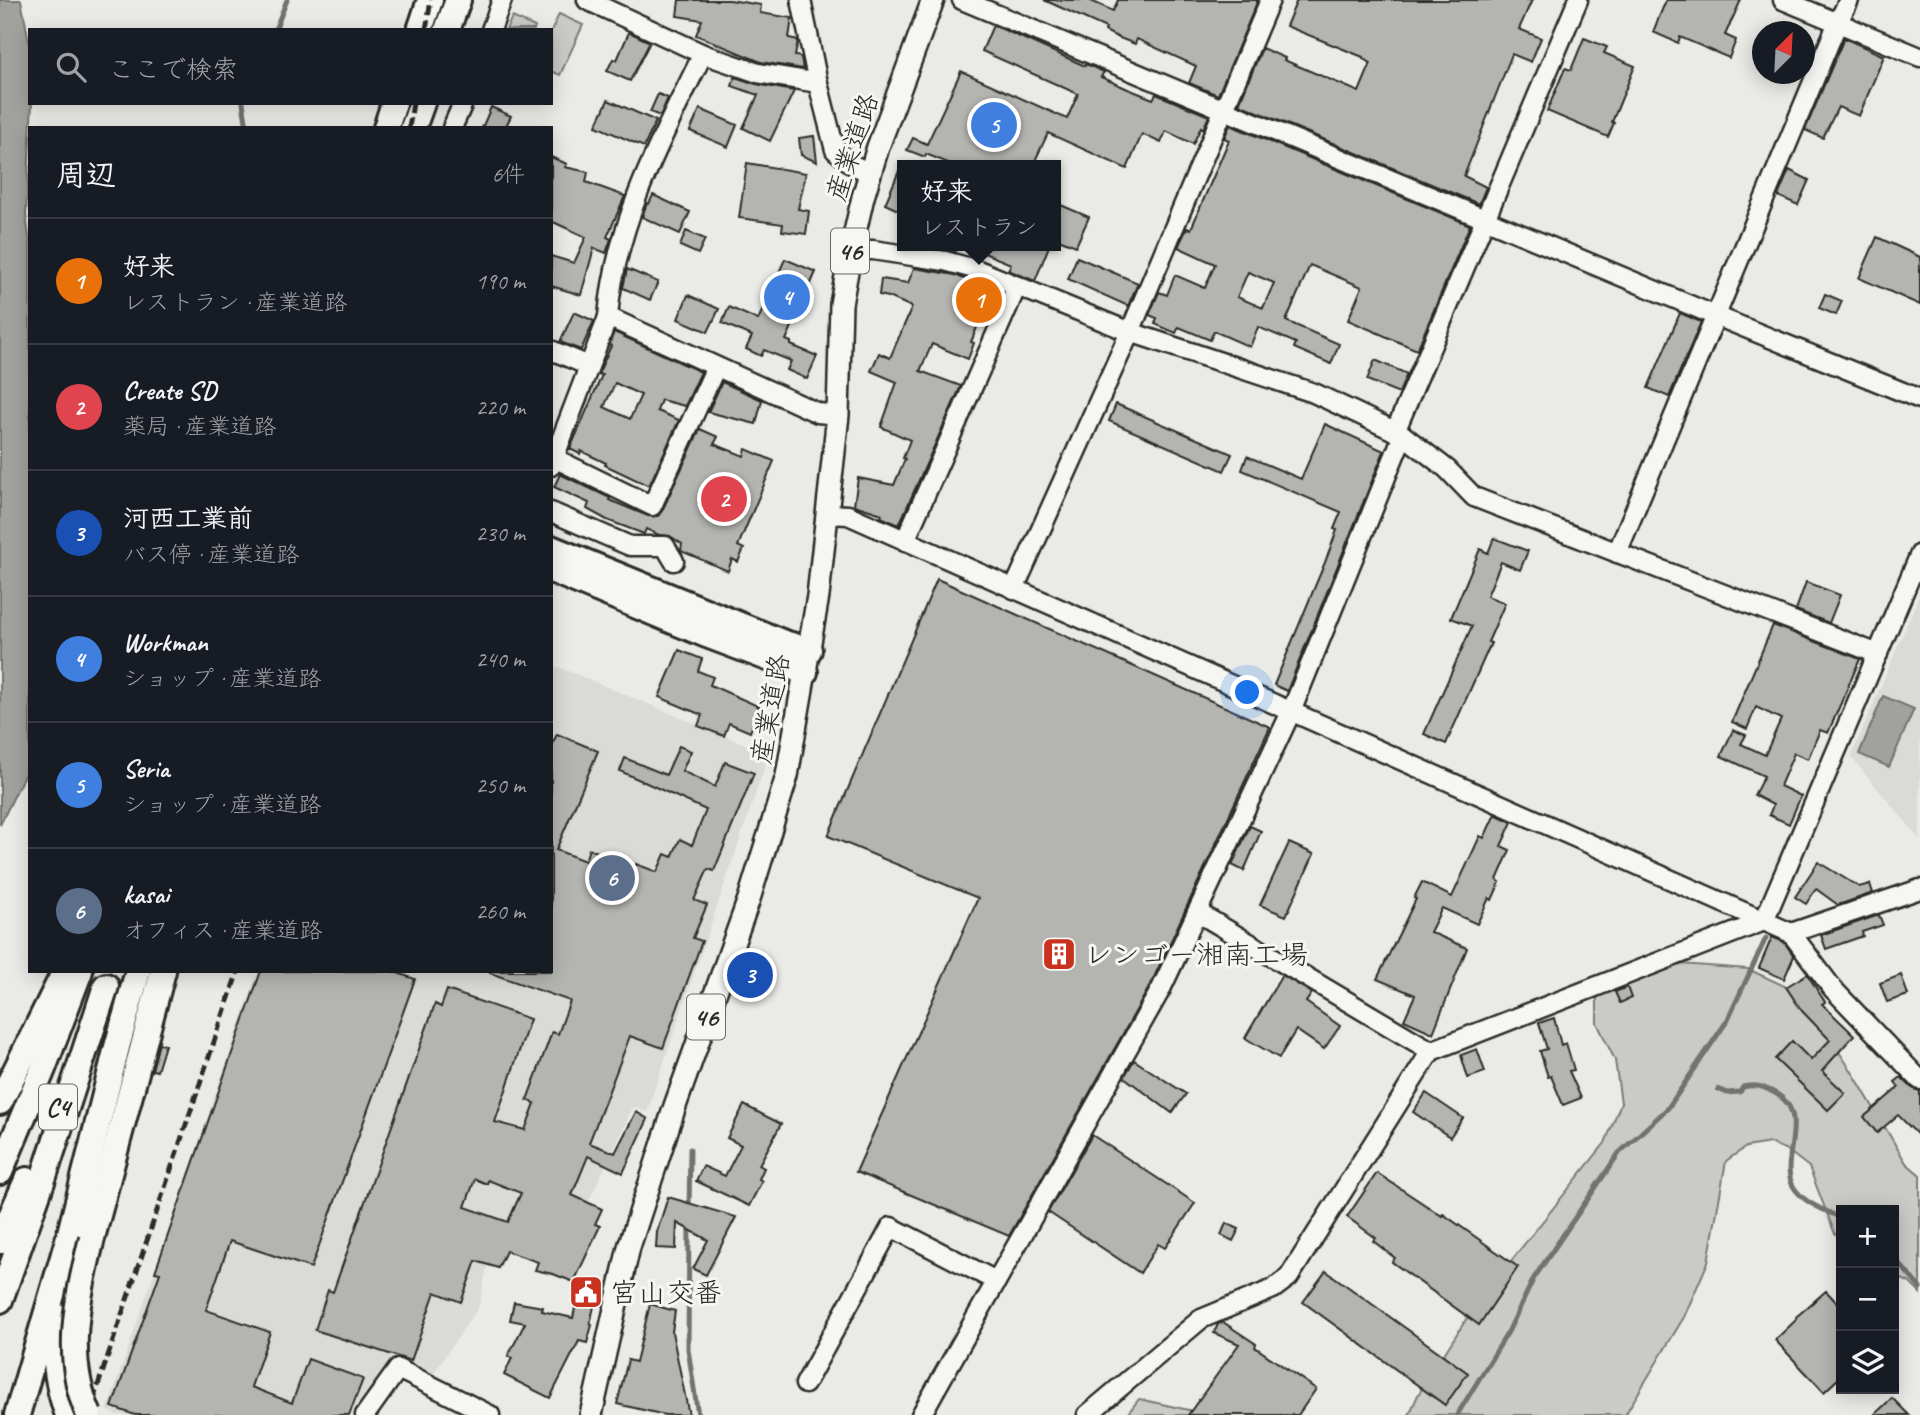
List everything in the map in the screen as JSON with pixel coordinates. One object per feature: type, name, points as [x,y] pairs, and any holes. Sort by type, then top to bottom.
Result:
[{"type":"highway","points":[[421,28],[430,0]]},
{"type":"highway","points":[[448,28],[458,0]]},
{"type":"highway","points":[[387,126],[393,105]]},
{"type":"highway","points":[[414,126],[421,105]]},
{"type":"highway","points":[[553,549],[784,643],[807,661]]},
{"type":"highway","points":[[553,571],[704,634],[807,661]]},
{"type":"highway","points":[[0,1102],[64,973]]},
{"type":"highway","name":"C4","points":[[0,1172],[79,973]]},
{"type":"highway","points":[[17,1415],[71,1233],[137,973]]},
{"type":"highway","points":[[98,1415],[78,1382],[75,1360],[77,1310],[92,1238],[162,973]]},
{"type":"highway","points":[[0,1300],[44,1176],[108,979]]},
{"type":"highway","name":"C4","points":[[0,1241],[70,1077],[108,979]]},
{"type":"highway","points":[[68,1415],[58,1381],[54,1350],[55,1327],[71,1233]]},
{"type":"main road","name":"産業道路","points":[[591,1415],[629,1247],[675,1106],[749,899],[787,776],[818,596],[828,514],[838,415],[841,304],[851,250],[870,173],[933,0]]},
{"type":"street","points":[[492,28],[502,0]]},
{"type":"street","points":[[587,0],[704,54],[758,73],[818,83]]},
{"type":"street","points":[[801,0],[835,150],[852,164],[870,173]]},
{"type":"street","points":[[962,0],[1223,111],[1920,399]]},
{"type":"street","points":[[1014,589],[1130,332],[1270,0]]},
{"type":"street","points":[[921,1415],[1161,989],[1291,712],[1485,219],[1578,0]]},
{"type":"street","points":[[1783,0],[1920,57]]},
{"type":"street","points":[[1617,553],[1849,0]]},
{"type":"street","points":[[553,459],[608,317],[611,283],[641,186],[704,54]]},
{"type":"street","points":[[453,126],[462,105]]},
{"type":"street","points":[[851,250],[873,250],[945,261],[978,270],[1130,332],[1314,393],[1399,434],[1447,469],[1474,497],[1878,654]]},
{"type":"street","points":[[905,541],[1017,286]]},
{"type":"street","points":[[608,317],[818,413],[838,415]]},
{"type":"street","points":[[553,351],[589,366]]},
{"type":"street","points":[[553,462],[652,506],[716,367]]},
{"type":"street","points":[[553,514],[630,546],[665,546],[674,561]]},
{"type":"street","points":[[828,514],[848,515],[1791,933],[1833,989],[1920,1080]]},
{"type":"street","points":[[1087,1415],[1201,1319],[1273,1289],[1289,1276],[1431,1051],[1764,921],[1920,554]]},
{"type":"street","points":[[1791,933],[1920,889]]},
{"type":"street","points":[[1197,912],[1431,1051]]},
{"type":"street","points":[[805,1384],[891,1227],[996,1281]]},
{"type":"street","points":[[365,1415],[398,1368],[490,1415]]},
{"type":"shaded area","points":[[0,0],[21,0],[28,37],[28,105],[32,105],[31,126],[28,126],[26,215],[28,767],[0,825]]},
{"type":"shaded area","points":[[559,14],[583,25],[560,75],[553,72],[553,28]]},
{"type":"shaded area","points":[[512,17],[535,27],[535,28],[507,28]]},
{"type":"shaded area","points":[[1920,593],[1920,839],[1851,757]]},
{"type":"shaded area","points":[[553,665],[769,754],[647,1112],[633,1107],[564,1254],[496,1224],[479,1306],[431,1377],[393,1361],[357,1415],[116,1415],[107,1410],[257,973],[553,973]]},
{"type":"shaded area","points":[[1883,696],[1914,709],[1889,767],[1859,754]]},
{"type":"shaded area","points":[[1639,961],[1748,969],[1791,989],[1817,1018],[1906,1163],[1920,1175],[1920,1293],[1909,1282],[1899,1278],[1899,1205],[1836,1205],[1836,1235],[1809,1167],[1787,1150],[1770,1143],[1746,1147],[1726,1161],[1708,1262],[1684,1317],[1625,1415],[1409,1415],[1418,1395],[1472,1310],[1605,1143],[1621,1103],[1615,1060],[1597,1023],[1597,985]]},
{"type":"shaded area","points":[[1139,1399],[1211,1415],[1130,1415],[1129,1412]]},
{"type":"building","points":[[679,0],[730,0],[761,5],[760,13],[792,18],[789,38],[798,40],[795,56],[801,57],[803,69],[761,62],[696,35],[702,20],[677,16]]},
{"type":"building","points":[[1044,0],[1089,0],[1113,11],[1118,0],[1258,0],[1218,95],[1189,83],[1196,66],[1137,39],[1135,44],[1117,37],[1105,31],[1106,28]]},
{"type":"building","points":[[1297,0],[1532,0],[1519,29],[1541,38],[1531,62],[1512,54],[1464,176],[1486,187],[1479,204],[1239,104],[1262,48],[1359,92],[1371,63],[1363,57],[1286,26]]},
{"type":"building","points":[[1666,0],[1741,0],[1725,35],[1736,40],[1729,58],[1680,37],[1678,43],[1653,32]]},
{"type":"building","points":[[993,25],[1104,72],[1101,77],[1128,89],[1153,99],[1156,94],[1209,116],[1193,144],[1166,131],[1161,143],[1142,134],[1127,169],[1048,133],[1035,160],[941,160],[907,150],[913,138],[927,144],[961,71],[1067,119],[1078,94],[982,51]]},
{"type":"building","points":[[629,32],[650,42],[630,81],[607,71],[613,59],[617,60]]},
{"type":"building","points":[[1584,38],[1607,47],[1604,53],[1635,66],[1608,137],[1547,111],[1565,68],[1571,70]]},
{"type":"building","points":[[1844,38],[1884,56],[1859,116],[1838,107],[1823,138],[1805,130]]},
{"type":"building","points":[[735,77],[794,91],[770,141],[743,128],[758,95],[732,86]]},
{"type":"building","points":[[658,94],[668,98],[660,116],[650,112]]},
{"type":"building","points":[[608,100],[656,121],[644,147],[596,126]]},
{"type":"building","points":[[491,107],[511,116],[506,126],[483,126]]},
{"type":"building","points":[[700,109],[737,125],[728,147],[690,131]]},
{"type":"building","points":[[1230,125],[1470,225],[1417,350],[1348,320],[1362,287],[1310,265],[1286,321],[1339,344],[1331,364],[1294,348],[1296,343],[1258,327],[1250,347],[1214,331],[1210,340],[1179,327],[1176,333],[1155,324],[1157,318],[1149,315],[1159,292],[1167,295],[1175,275],[1205,288],[1215,264],[1178,247],[1187,228],[1191,229],[1229,140],[1224,138]],"holes":[[[1248,272],[1274,283],[1263,308],[1237,297]]]},
{"type":"building","points":[[814,136],[817,162],[801,155],[799,138]]},
{"type":"building","points":[[553,158],[567,164],[565,167],[588,172],[586,182],[625,196],[607,237],[611,239],[606,253],[594,248],[581,295],[553,287],[553,257],[574,263],[586,237],[553,222]]},
{"type":"building","points":[[747,163],[806,173],[798,209],[809,211],[806,234],[782,231],[783,224],[739,218]]},
{"type":"building","points":[[1789,170],[1809,180],[1798,205],[1778,196]]},
{"type":"building","points":[[897,176],[897,210],[885,204]]},
{"type":"building","points":[[653,195],[690,212],[680,234],[642,217]]},
{"type":"building","points":[[1061,205],[1089,217],[1076,246],[1061,240]]},
{"type":"building","points":[[686,231],[705,239],[698,254],[680,246]]},
{"type":"building","points":[[1877,237],[1920,257],[1920,305],[1859,278]]},
{"type":"building","points":[[979,251],[1047,251],[1035,281],[1008,270],[1011,264]]},
{"type":"building","points":[[1077,257],[1138,283],[1128,306],[1068,279]]},
{"type":"building","points":[[785,259],[816,272],[786,340],[791,342],[791,345],[817,356],[807,379],[787,370],[791,361],[764,350],[761,356],[746,349],[752,336],[722,323],[729,307],[758,320]]},
{"type":"building","points":[[914,268],[955,275],[1001,295],[990,319],[982,315],[971,342],[974,343],[968,359],[932,344],[920,371],[961,386],[899,525],[881,517],[882,514],[854,505],[858,478],[894,485],[910,440],[881,427],[897,382],[871,371],[879,353],[890,358],[912,307],[879,295],[881,279],[908,283]]},
{"type":"building","points":[[627,269],[658,282],[650,300],[623,288]]},
{"type":"building","points":[[1825,294],[1842,301],[1836,315],[1819,308]]},
{"type":"building","points":[[688,295],[719,309],[708,332],[678,319]]},
{"type":"building","points":[[574,312],[594,321],[581,350],[560,342]]},
{"type":"building","points":[[1680,313],[1701,322],[1669,397],[1648,388]]},
{"type":"building","points":[[614,332],[701,372],[685,406],[661,400],[657,411],[679,420],[649,486],[581,451],[580,454],[570,449],[602,375],[598,374],[611,346],[609,345]],"holes":[[[615,383],[641,395],[630,419],[604,407]]]},
{"type":"building","points":[[1375,360],[1407,374],[1399,393],[1367,380]]},
{"type":"building","points":[[722,382],[762,400],[756,424],[708,412]]},
{"type":"building","points":[[1116,404],[1232,454],[1224,471],[1109,421]]},
{"type":"building","points":[[1325,424],[1384,451],[1287,691],[1274,685],[1326,560],[1341,512],[1242,470],[1247,456],[1301,479]]},
{"type":"building","points":[[700,429],[718,437],[714,444],[744,456],[746,449],[774,461],[738,546],[744,549],[738,562],[732,559],[728,571],[681,551],[682,544],[670,536],[659,535],[646,529],[644,534],[607,520],[587,509],[589,503],[554,487],[560,474],[610,498],[609,500],[648,516],[658,516]]},
{"type":"building","points":[[1494,538],[1528,551],[1520,570],[1501,562],[1487,596],[1505,603],[1488,642],[1491,643],[1446,744],[1424,734],[1472,626],[1451,618],[1480,549],[1488,553]]},
{"type":"building","name":"レンゴー湘南工場","points":[[937,579],[1270,727],[1151,984],[1009,1236],[856,1172],[978,898],[828,836]]},
{"type":"building","points":[[1806,582],[1840,595],[1829,623],[1796,610]]},
{"type":"building","points":[[1773,625],[1860,659],[1828,733],[1820,730],[1808,759],[1794,753],[1780,786],[1801,796],[1789,824],[1769,815],[1773,805],[1754,795],[1764,776],[1721,756],[1733,730],[1746,735],[1741,744],[1765,755],[1781,719],[1756,707],[1747,729],[1732,722]]},
{"type":"building","points":[[679,650],[702,659],[698,671],[713,677],[710,685],[760,707],[750,732],[729,723],[724,736],[698,726],[702,715],[659,697]]},
{"type":"building","points":[[557,734],[598,751],[556,850],[585,861],[589,849],[609,856],[604,875],[628,883],[636,864],[657,872],[665,854],[672,857],[680,839],[692,845],[706,810],[620,771],[625,758],[666,775],[679,746],[691,751],[682,771],[715,787],[725,762],[754,773],[714,871],[708,869],[694,900],[707,905],[693,938],[702,941],[663,1048],[630,1036],[589,1143],[615,1153],[636,1112],[648,1119],[623,1173],[588,1156],[572,1195],[602,1209],[595,1224],[600,1226],[574,1282],[535,1270],[538,1262],[506,1251],[498,1268],[476,1261],[461,1302],[435,1292],[411,1361],[315,1330],[328,1290],[333,1292],[435,1004],[441,1007],[447,990],[530,1019],[495,1122],[525,1130],[535,1103],[527,1100],[552,1032],[558,1034],[570,1001],[490,973],[553,973],[553,743]],"holes":[[[475,1179],[487,1184],[488,1180],[521,1193],[508,1222],[465,1207]]]},
{"type":"building","points":[[1495,814],[1512,822],[1501,846],[1510,850],[1492,900],[1489,898],[1477,924],[1442,908],[1430,932],[1467,948],[1433,1033],[1404,1020],[1415,995],[1377,979],[1422,882],[1452,897],[1480,836],[1484,838]]},
{"type":"building","points":[[1250,826],[1261,831],[1244,871],[1232,865]]},
{"type":"building","points":[[1289,843],[1314,854],[1286,916],[1260,905]]},
{"type":"building","points":[[1818,862],[1859,887],[1870,884],[1873,893],[1838,905],[1816,889],[1806,904],[1795,897]]},
{"type":"building","points":[[1879,915],[1883,925],[1862,932],[1863,936],[1826,949],[1821,935]]},
{"type":"building","points":[[1772,937],[1784,942],[1794,956],[1784,979],[1759,968]]},
{"type":"building","points":[[260,973],[398,973],[415,979],[311,1268],[230,1241],[206,1310],[270,1332],[251,1387],[292,1403],[308,1359],[363,1379],[349,1415],[135,1415],[112,1407],[160,1273],[155,1272]]},
{"type":"building","points":[[1807,974],[1825,1002],[1822,1004],[1854,1035],[1822,1071],[1845,1093],[1828,1110],[1775,1059],[1792,1041],[1811,1060],[1830,1040],[1802,1011],[1786,987]]},
{"type":"building","points":[[1282,975],[1312,993],[1306,1002],[1340,1026],[1324,1049],[1296,1030],[1279,1058],[1245,1038]]},
{"type":"building","points":[[1901,975],[1908,995],[1887,1002],[1880,983]]},
{"type":"building","points":[[1627,987],[1631,998],[1620,1003],[1615,992]]},
{"type":"building","points":[[1554,1018],[1561,1045],[1566,1043],[1574,1070],[1569,1071],[1581,1098],[1563,1105],[1551,1076],[1548,1077],[1540,1051],[1547,1049],[1539,1023]]},
{"type":"building","points":[[159,1043],[165,1045],[157,1071],[152,1070]]},
{"type":"building","points":[[1477,1049],[1485,1072],[1468,1078],[1461,1055]]},
{"type":"building","points":[[1134,1060],[1186,1094],[1172,1113],[1124,1077]]},
{"type":"building","points":[[1901,1077],[1912,1088],[1920,1091],[1920,1137],[1898,1115],[1877,1133],[1864,1117],[1899,1087],[1895,1082]]},
{"type":"building","points":[[1426,1093],[1463,1118],[1450,1137],[1413,1112]]},
{"type":"building","points":[[744,1105],[781,1124],[759,1165],[764,1168],[759,1179],[762,1181],[749,1206],[696,1181],[703,1166],[725,1176],[741,1145],[727,1138]]},
{"type":"building","points":[[1092,1135],[1195,1203],[1165,1248],[1158,1244],[1140,1273],[1048,1212]]},
{"type":"building","points":[[1377,1173],[1442,1216],[1443,1214],[1518,1267],[1479,1325],[1392,1262],[1395,1258],[1373,1241],[1376,1238],[1347,1217]]},
{"type":"building","points":[[668,1197],[736,1217],[706,1275],[693,1269],[708,1240],[677,1223],[676,1249],[656,1248],[657,1232]]},
{"type":"building","points":[[1226,1223],[1239,1229],[1233,1241],[1221,1235]]},
{"type":"building","points":[[1326,1271],[1468,1373],[1445,1405],[1303,1302]]},
{"type":"building","points":[[579,1288],[597,1293],[590,1324],[592,1325],[587,1343],[579,1341],[550,1398],[504,1375],[512,1358],[508,1356],[525,1323],[510,1320],[514,1302],[543,1307],[542,1311],[573,1318]]},
{"type":"building","points":[[1826,1291],[1836,1302],[1836,1381],[1824,1392],[1775,1340]]},
{"type":"building","points":[[650,1304],[675,1311],[672,1332],[689,1415],[665,1415],[617,1404],[628,1360],[636,1362]]},
{"type":"building","points":[[1223,1322],[1316,1389],[1298,1415],[1188,1415],[1239,1344],[1214,1333],[1218,1324]]},
{"type":"building","points":[[1892,1398],[1909,1415],[1874,1415]]},
{"type":"waterway","points":[[276,28],[287,0]]},
{"type":"waterway","points":[[243,105],[247,126]]},
{"type":"waterway","points":[[1457,1415],[1508,1332],[1534,1278],[1619,1153],[1668,1108],[1727,1021],[1766,938]]},
{"type":"waterway","points":[[1718,1089],[1727,1093],[1740,1092],[1743,1087],[1758,1086],[1785,1101],[1791,1111],[1793,1123],[1789,1163],[1793,1186],[1808,1202],[1836,1216]]},
{"type":"waterway","points":[[689,1209],[690,1149]]},
{"type":"waterway","points":[[689,1225],[688,1349],[698,1415]]},
{"type":"waterway","points":[[1899,1263],[1920,1288]]},
{"type":"railway","points":[[426,28],[431,0]]},
{"type":"railway","points":[[409,126],[413,105]]},
{"type":"railway","points":[[88,1415],[237,973]]},
{"type":"place","name":"Seria","points":[[994,125]]},
{"type":"place","name":"Workman","points":[[787,297]]},
{"type":"place","name":"好来","points":[[979,300]]},
{"type":"place","name":"Create SD","points":[[724,499]]},
{"type":"place","name":"kasai","points":[[612,878]]},
{"type":"place","name":"レンゴー湘南工場","points":[[1059,954]]},
{"type":"place","name":"河西工業前","points":[[750,975]]},
{"type":"place","name":"宮山交番","points":[[586,1292]]}]
